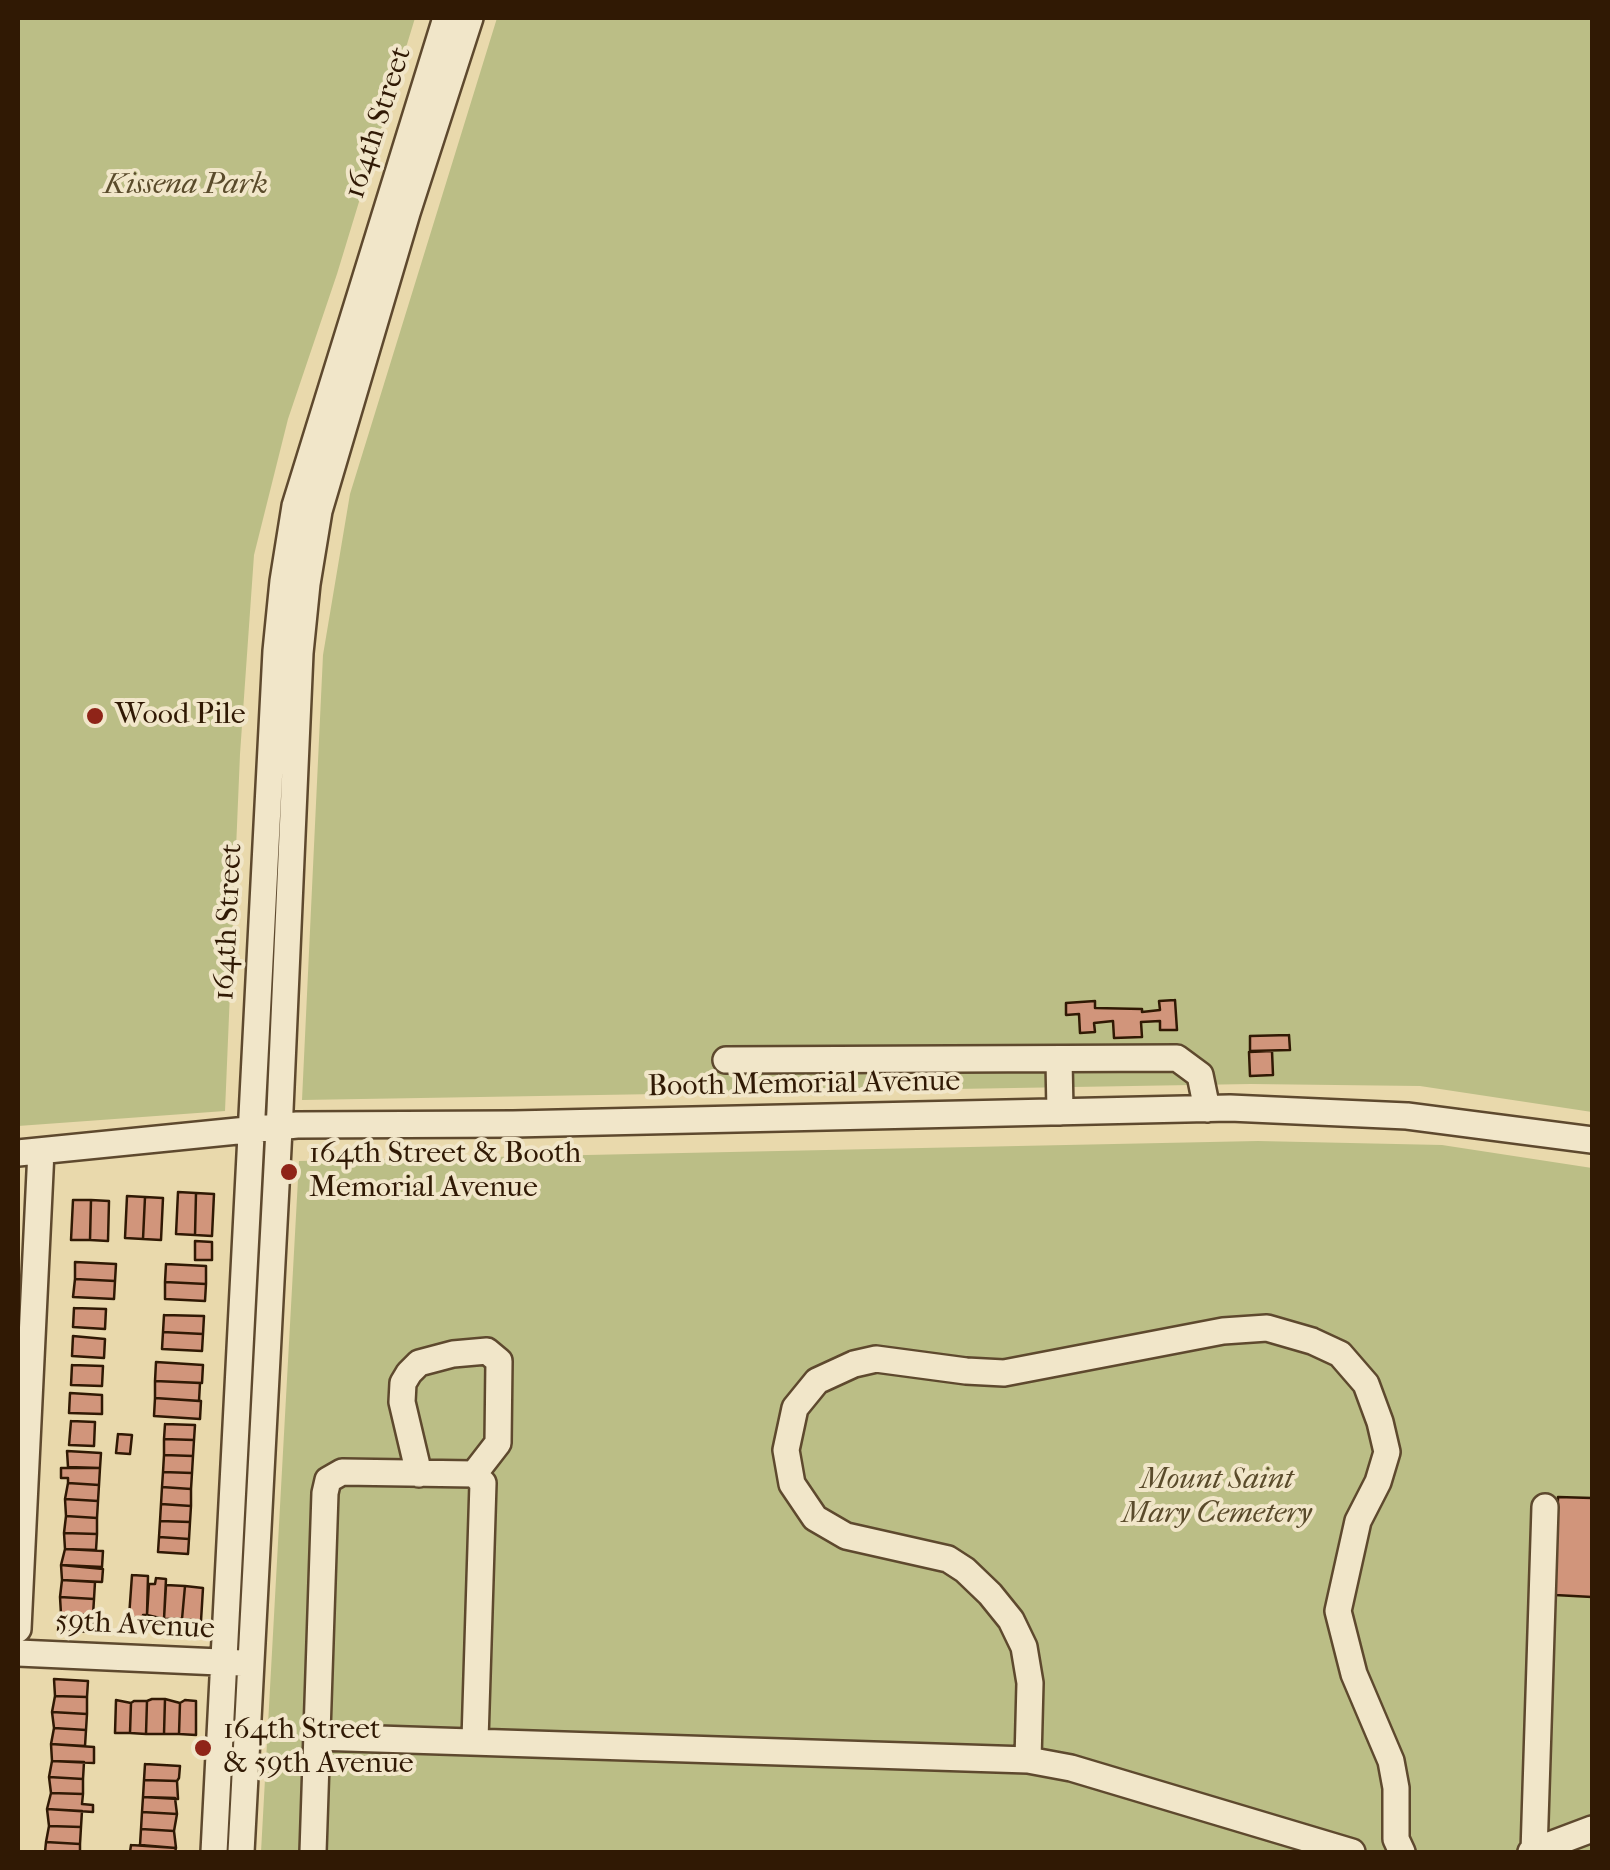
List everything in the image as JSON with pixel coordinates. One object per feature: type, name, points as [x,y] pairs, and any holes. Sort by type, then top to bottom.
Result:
[{"type":"street","name":"164th Street","points":[[241,1852],[238,1663],[251,1128],[276,651],[295,506],[446,18]]},
{"type":"street","name":"164th Street","points":[[214,1852],[238,1663],[279,1126],[300,653],[319,511],[407,212],[470,18]]},
{"type":"street","points":[[726,1060],[1177,1058],[1200,1075],[1207,1109]]},
{"type":"street","points":[[1059,1059],[1060,1112]]},
{"type":"street","name":"Booth Memorial Avenue","points":[[29,1152],[279,1126],[1207,1109],[1407,1116],[1592,1140]]},
{"type":"street","points":[[18,1629],[29,1152]]},
{"type":"street","points":[[1028,1760],[1030,1682],[1024,1648],[1011,1620],[966,1570],[948,1559],[846,1536],[816,1518],[792,1484],[786,1450],[795,1408],[816,1381],[854,1364],[876,1360],[966,1372],[1004,1372],[1222,1332],[1267,1328],[1340,1354],[1366,1384],[1380,1422],[1386,1452],[1378,1482],[1358,1522],[1338,1611],[1354,1674],[1390,1761],[1396,1788],[1396,1839],[1402,1852]]},
{"type":"street","points":[[419,1474],[402,1402],[409,1372],[419,1363],[453,1354],[486,1352],[498,1361],[498,1443],[474,1474]]},
{"type":"street","points":[[313,1852],[325,1492],[328,1480],[342,1472],[474,1474],[482,1483],[476,1740]]},
{"type":"street","points":[[1545,1507],[1532,1852],[1592,1829]]},
{"type":"street","name":"59th Avenue","points":[[18,1653],[238,1663]]},
{"type":"street","points":[[316,1737],[1028,1760],[1071,1768],[1352,1852]]},
{"type":"green space","name":"Kissena Park","points":[[18,18],[415,18],[288,419],[254,555],[240,754],[225,1111],[18,1126]]},
{"type":"green space","points":[[497,18],[1592,18],[1592,1112],[1420,1086],[1251,1084],[302,1100],[323,655],[350,494]]},
{"type":"green space","name":"Mount Saint Mary Cemetery","points":[[1258,1141],[1442,1145],[1592,1168],[1592,1852],[261,1852],[299,1161]]},
{"type":"building","points":[[1175,1000],[1177,1030],[1160,1030],[1160,1021],[1141,1022],[1142,1037],[1114,1038],[1113,1021],[1094,1023],[1095,1032],[1080,1033],[1079,1014],[1066,1015],[1066,1003],[1095,1001],[1095,1008],[1142,1012],[1160,1010],[1159,1001]]},
{"type":"building","points":[[1289,1035],[1290,1050],[1250,1051],[1250,1036]]},
{"type":"building","points":[[1272,1051],[1273,1075],[1250,1076],[1249,1052]]},
{"type":"building","points":[[178,1192],[196,1193],[195,1235],[176,1234]]},
{"type":"building","points":[[196,1193],[214,1194],[212,1236],[195,1235]]},
{"type":"building","points":[[127,1196],[145,1197],[143,1239],[125,1238]]},
{"type":"building","points":[[145,1197],[163,1198],[161,1240],[143,1239]]},
{"type":"building","points":[[73,1200],[91,1200],[90,1240],[71,1240]]},
{"type":"building","points":[[91,1200],[109,1201],[108,1241],[90,1240]]},
{"type":"building","points":[[195,1241],[212,1242],[212,1260],[195,1260]]},
{"type":"building","points":[[75,1262],[116,1264],[115,1281],[75,1279]]},
{"type":"building","points":[[166,1264],[206,1266],[206,1284],[165,1282]]},
{"type":"building","points":[[75,1279],[115,1281],[114,1299],[73,1297]]},
{"type":"building","points":[[165,1282],[206,1284],[205,1301],[165,1299]]},
{"type":"building","points":[[74,1308],[106,1309],[105,1329],[73,1327]]},
{"type":"building","points":[[164,1315],[204,1316],[203,1334],[163,1332]]},
{"type":"building","points":[[163,1332],[203,1334],[202,1351],[162,1349]]},
{"type":"building","points":[[73,1336],[105,1339],[104,1358],[72,1356]]},
{"type":"building","points":[[156,1362],[203,1365],[202,1383],[155,1381]]},
{"type":"building","points":[[72,1365],[103,1366],[102,1386],[71,1385]]},
{"type":"building","points":[[155,1381],[200,1383],[199,1401],[155,1398]]},
{"type":"building","points":[[70,1393],[102,1395],[102,1414],[69,1413]]},
{"type":"building","points":[[155,1398],[201,1401],[200,1419],[154,1416]]},
{"type":"building","points":[[71,1421],[95,1422],[94,1446],[69,1445]]},
{"type":"building","points":[[165,1424],[195,1425],[194,1440],[164,1439]]},
{"type":"building","points":[[118,1434],[132,1435],[130,1454],[116,1453]]},
{"type":"building","points":[[164,1439],[194,1440],[193,1456],[164,1455]]},
{"type":"building","points":[[67,1451],[101,1453],[100,1468],[68,1467]]},
{"type":"building","points":[[164,1455],[193,1456],[192,1473],[163,1472]]},
{"type":"building","points":[[61,1468],[100,1468],[99,1485],[68,1483],[68,1478],[61,1478]]},
{"type":"building","points":[[163,1472],[192,1473],[191,1489],[162,1487]]},
{"type":"building","points":[[68,1483],[99,1485],[98,1501],[65,1499]]},
{"type":"building","points":[[162,1487],[191,1489],[191,1506],[161,1504]]},
{"type":"building","points":[[1558,1497],[1592,1498],[1592,1597],[1555,1595]]},
{"type":"building","points":[[65,1499],[98,1501],[97,1518],[66,1516]]},
{"type":"building","points":[[161,1504],[191,1506],[190,1522],[160,1521]]},
{"type":"building","points":[[66,1516],[97,1518],[97,1534],[64,1533]]},
{"type":"building","points":[[160,1521],[190,1522],[189,1539],[159,1537]]},
{"type":"building","points":[[64,1533],[97,1534],[96,1550],[65,1549]]},
{"type":"building","points":[[159,1537],[189,1539],[188,1554],[158,1552]]},
{"type":"building","points":[[65,1549],[103,1551],[102,1567],[61,1565]]},
{"type":"building","points":[[61,1565],[103,1569],[102,1582],[62,1580]]},
{"type":"building","points":[[132,1575],[148,1576],[147,1615],[143,1618],[129,1617]]},
{"type":"building","points":[[156,1578],[166,1579],[164,1619],[147,1615],[149,1584],[155,1584]]},
{"type":"building","points":[[62,1580],[95,1582],[94,1599],[60,1597]]},
{"type":"building","points":[[166,1585],[185,1586],[182,1619],[164,1619]]},
{"type":"building","points":[[185,1586],[203,1588],[201,1621],[182,1619]]},
{"type":"building","points":[[60,1597],[94,1599],[93,1615],[61,1614]]},
{"type":"building","points":[[61,1614],[93,1615],[92,1632],[58,1630]]},
{"type":"building","points":[[54,1679],[88,1681],[87,1697],[55,1696]]},
{"type":"building","points":[[55,1696],[87,1697],[87,1714],[52,1712]]},
{"type":"building","points":[[165,1699],[164,1734],[146,1734],[147,1701]]},
{"type":"building","points":[[165,1699],[180,1703],[179,1734],[164,1734]]},
{"type":"building","points":[[116,1700],[131,1703],[130,1733],[115,1733]]},
{"type":"building","points":[[134,1701],[147,1701],[146,1734],[130,1733]]},
{"type":"building","points":[[196,1701],[196,1735],[179,1734],[180,1703]]},
{"type":"building","points":[[52,1712],[87,1714],[86,1730],[54,1728]]},
{"type":"building","points":[[54,1728],[86,1730],[85,1746],[51,1744]]},
{"type":"building","points":[[51,1744],[94,1747],[94,1763],[52,1761]]},
{"type":"building","points":[[52,1761],[84,1762],[83,1779],[49,1777]]},
{"type":"building","points":[[145,1764],[180,1766],[179,1778],[144,1780]]},
{"type":"building","points":[[49,1777],[83,1779],[83,1794],[51,1793]]},
{"type":"building","points":[[144,1780],[177,1781],[178,1799],[143,1797]]},
{"type":"building","points":[[51,1793],[83,1794],[82,1804],[93,1805],[93,1812],[47,1809]]},
{"type":"building","points":[[143,1797],[175,1798],[177,1814],[142,1812]]},
{"type":"building","points":[[47,1809],[82,1811],[81,1827],[49,1826]]},
{"type":"building","points":[[142,1812],[177,1814],[174,1831],[141,1829]]},
{"type":"building","points":[[49,1826],[81,1827],[80,1844],[46,1842]]},
{"type":"building","points":[[141,1829],[174,1831],[176,1848],[140,1845]]},
{"type":"building","points":[[46,1842],[80,1844],[80,1852],[45,1852]]},
{"type":"building","points":[[131,1845],[176,1848],[175,1852],[130,1852]]},
{"type":"place","name":"Wood Pile","points":[[95,716]]},
{"type":"place","name":"164th Street & Booth Memorial Avenue","points":[[289,1172]]},
{"type":"place","name":"164th Street & 59th Avenue","points":[[203,1748]]}]
